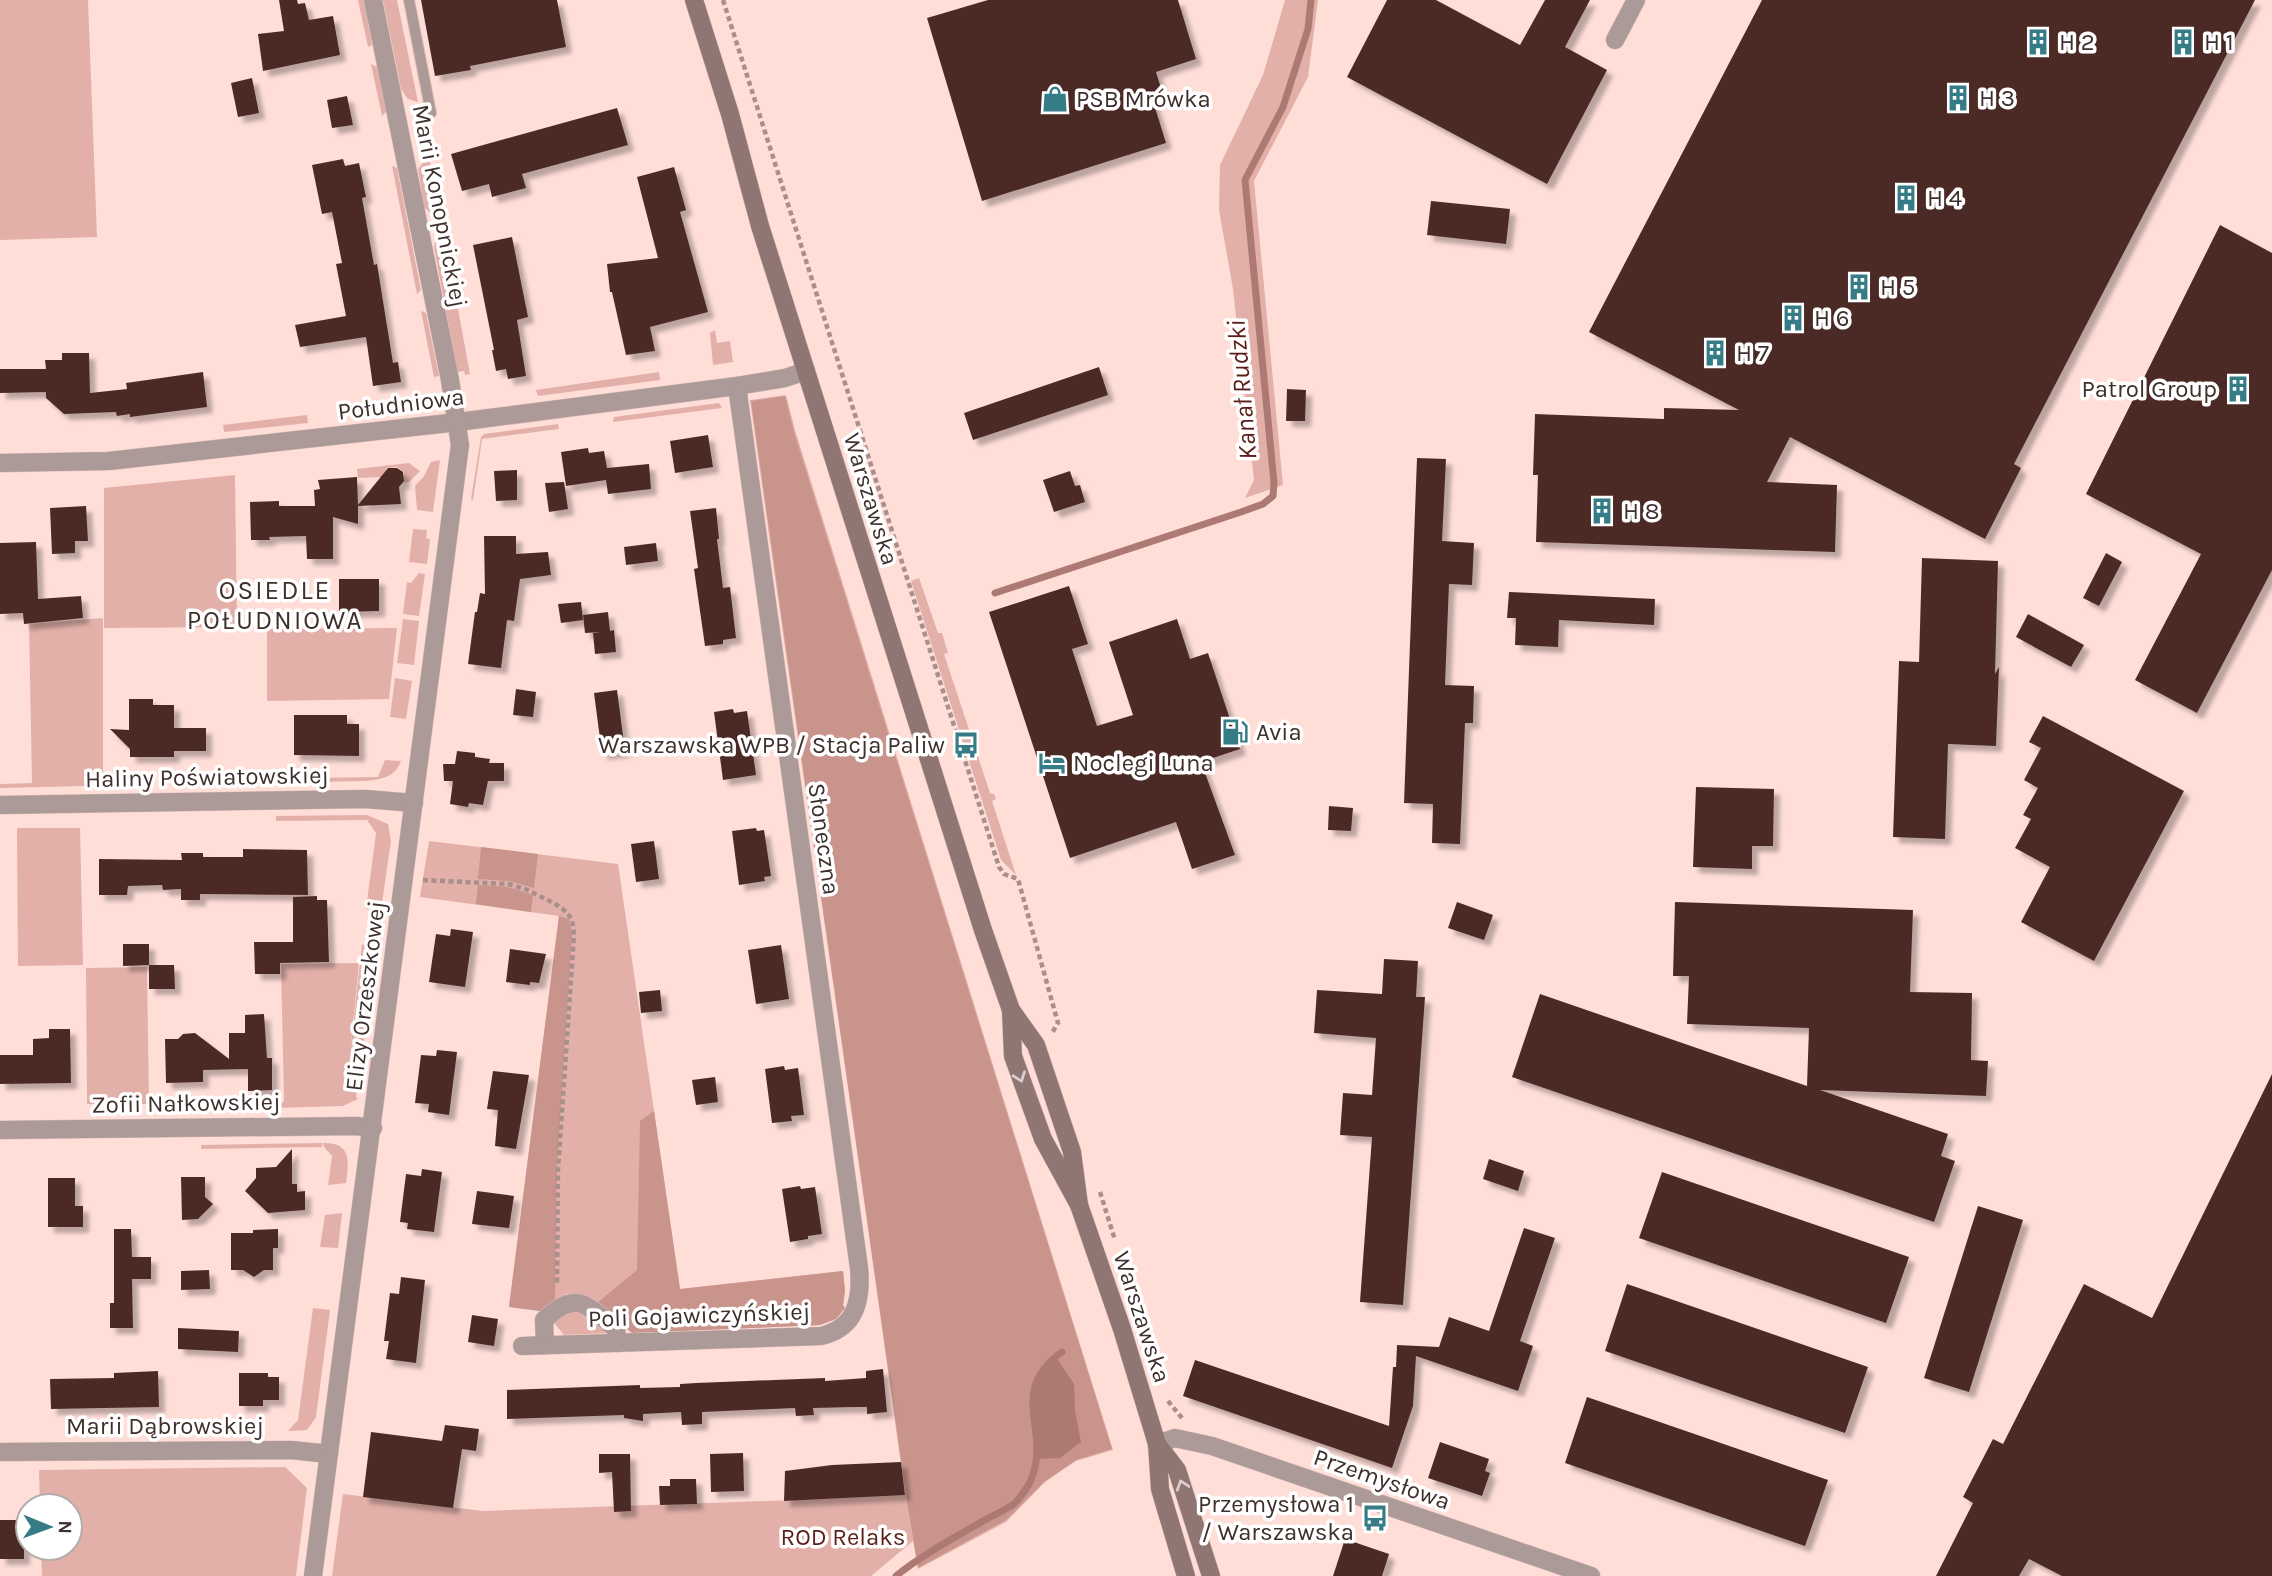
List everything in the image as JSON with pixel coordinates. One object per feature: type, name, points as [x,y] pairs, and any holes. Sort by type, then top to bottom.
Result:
[{"type":"main road","name":"Warszawska","points":[[694,0],[730,114],[760,226],[983,930],[1011,1010],[1036,1045],[1072,1152],[1079,1205]]},
{"type":"main road","name":"Warszawska","points":[[1011,1010],[1013,1056],[1042,1139],[1079,1205],[1122,1329],[1157,1444],[1160,1489],[1186,1576]]},
{"type":"main road","name":"Warszawska","points":[[1157,1444],[1177,1470],[1211,1576]]},
{"type":"street","name":"Marii Konopnickiej","points":[[373,0],[458,422]]},
{"type":"street","points":[[1615,40],[1636,0]]},
{"type":"street","name":"Południowa","points":[[0,463],[108,461],[458,422],[737,386],[785,378],[806,371]]},
{"type":"street","name":"Słoneczna","points":[[737,386],[857,1254],[859,1298]]},
{"type":"street","name":"Elizy Orzeszkowej","points":[[313,1576],[459,467],[458,422]]},
{"type":"street","name":"Haliny Poświatowskiej","points":[[0,805],[365,799],[414,803]]},
{"type":"street","name":"Zofii Nałkowskiej","points":[[0,1130],[373,1128]]},
{"type":"street","name":"Poli Gojawiczyńskiej","points":[[522,1346],[821,1336],[837,1331],[848,1321],[859,1298]]},
{"type":"street","points":[[545,1345],[544,1320],[567,1303],[580,1303],[591,1308],[616,1329],[618,1343]]},
{"type":"street","name":"Przemysłowa","points":[[1157,1444],[1175,1438],[1212,1446],[1591,1576]]},
{"type":"street","name":"Marii Dąbrowskiej","points":[[0,1452],[291,1450],[330,1454]]},
{"type":"lane","points":[[409,0],[431,113]]},
{"type":"path","points":[[723,0],[999,867],[1004,874],[1018,879],[1058,1023],[1052,1031],[1051,1039]]},
{"type":"path","points":[[418,880],[508,884],[554,903],[572,919],[574,935],[558,1170],[557,1308]]},
{"type":"path","points":[[1096,1180],[1116,1244]]},
{"type":"path","points":[[1165,1393],[1169,1405],[1176,1413],[1194,1424]]},
{"type":"green space","points":[[0,0],[88,0],[97,237],[0,240]]},
{"type":"green space","points":[[358,0],[364,0],[372,45],[368,47]]},
{"type":"green space","points":[[383,0],[397,0],[418,102],[408,99],[401,89]]},
{"type":"green space","points":[[1285,0],[1318,0],[1308,77],[1254,181],[1283,485],[1245,498],[1254,480],[1233,289],[1219,210],[1220,165],[1263,75]]},
{"type":"green space","points":[[371,64],[377,67],[387,111],[382,116]]},
{"type":"green space","points":[[430,162],[440,212],[432,214],[424,207],[418,169],[423,163]]},
{"type":"green space","points":[[392,166],[397,168],[421,290],[417,294]]},
{"type":"green space","points":[[444,233],[470,374],[465,375],[464,371],[457,372],[434,247],[437,236]]},
{"type":"green space","points":[[421,311],[426,313],[439,376],[434,377]]},
{"type":"green space","points":[[715,330],[717,343],[730,341],[733,362],[713,365],[710,333]]},
{"type":"green space","points":[[659,372],[660,380],[538,396],[536,390]]},
{"type":"green space","name":"ROD Relaks","points":[[786,395],[1113,1450],[1076,1461],[1045,1482],[1006,1522],[918,1569],[913,1541],[871,1576],[332,1576],[343,1494],[483,1511],[905,1494],[750,400]]},
{"type":"green space","points":[[719,403],[722,408],[613,422],[614,417]]},
{"type":"green space","points":[[307,415],[308,423],[224,432],[223,425]]},
{"type":"green space","points":[[558,424],[559,429],[482,439],[473,500],[471,499],[481,437],[484,434]]},
{"type":"green space","points":[[440,460],[433,512],[417,510],[415,486],[431,462]]},
{"type":"green space","points":[[409,463],[420,471],[409,482],[404,483],[404,472],[397,467],[387,468],[382,477],[358,478],[357,469]]},
{"type":"green space","points":[[235,475],[237,627],[104,628],[104,488]]},
{"type":"green space","points":[[413,529],[427,530],[426,538],[430,539],[427,564],[409,562]]},
{"type":"green space","points":[[419,573],[425,574],[419,616],[403,614],[407,582],[411,583]]},
{"type":"green space","points":[[919,578],[938,633],[942,633],[948,653],[944,654],[990,793],[994,794],[996,799],[992,801],[1016,875],[1001,860],[911,581]]},
{"type":"green space","points":[[103,618],[103,781],[85,781],[85,786],[0,788],[0,784],[32,783],[29,624]]},
{"type":"green space","points":[[403,619],[419,621],[414,665],[397,663]]},
{"type":"green space","points":[[397,628],[389,699],[267,701],[267,629]]},
{"type":"green space","points":[[395,678],[412,681],[406,719],[390,717]]},
{"type":"green space","points":[[385,760],[401,761],[391,774],[366,781],[200,784],[200,780],[378,777]]},
{"type":"green space","points":[[367,815],[388,824],[391,841],[381,910],[366,909],[376,833],[367,820],[276,821],[276,816]]},
{"type":"green space","points":[[17,828],[80,828],[83,965],[18,966]]},
{"type":"green space","points":[[429,841],[618,864],[680,1289],[843,1271],[845,1308],[836,1319],[820,1325],[632,1333],[585,1296],[567,1294],[540,1311],[509,1307],[559,916],[420,897]]},
{"type":"green space","points":[[362,944],[376,953],[356,1097],[358,1099],[343,1106],[275,1108],[275,1104],[284,1101],[281,964],[359,963],[349,1064]]},
{"type":"green space","points":[[147,967],[149,1104],[87,1104],[86,968]]},
{"type":"green space","points":[[322,1143],[322,1147],[201,1149],[201,1145]]},
{"type":"green space","points":[[323,1143],[339,1146],[344,1150],[348,1161],[346,1183],[328,1185],[332,1156]]},
{"type":"green space","points":[[342,1213],[338,1248],[320,1247],[325,1215]]},
{"type":"green space","points":[[313,1308],[330,1310],[316,1417],[307,1430],[288,1431],[298,1420]]},
{"type":"green space","points":[[566,1309],[582,1312],[610,1333],[564,1335],[554,1323]]},
{"type":"green space","points":[[285,1467],[307,1488],[296,1576],[42,1576],[42,1562],[84,1562],[84,1492],[40,1492],[39,1470]]},
{"type":"shaded area","points":[[785,396],[1112,1449],[1076,1460],[1044,1482],[1006,1520],[918,1568],[751,401]]},
{"type":"shaded area","points":[[481,847],[538,854],[534,888],[509,881],[478,879]]},
{"type":"shaded area","points":[[478,885],[508,887],[533,895],[531,912],[476,904]]},
{"type":"shaded area","points":[[559,916],[569,919],[572,935],[557,1168],[555,1299],[540,1311],[509,1307]]},
{"type":"shaded area","points":[[654,1111],[680,1289],[843,1271],[845,1308],[836,1319],[820,1325],[632,1333],[597,1303],[637,1270],[640,1121]]},
{"type":"shaded area","points":[[1056,1357],[1074,1384],[1075,1411],[1081,1442],[1060,1458],[1038,1459],[1033,1417],[1035,1390],[1046,1367]]},
{"type":"building","points":[[279,0],[305,3],[309,20],[333,16],[340,55],[263,71],[258,34],[284,31]]},
{"type":"building","points":[[421,0],[557,0],[566,47],[470,66],[471,70],[435,76]]},
{"type":"building","name":"PSB Mrówka","points":[[988,0],[1178,0],[1196,59],[1156,72],[1164,98],[1153,101],[1166,143],[982,201],[927,18]]},
{"type":"building","points":[[1387,0],[1436,0],[1520,45],[1545,0],[1590,0],[1565,47],[1607,70],[1547,184],[1347,77]]},
{"type":"building","points":[[1762,0],[2255,0],[2014,464],[2021,468],[1985,539],[1790,437],[1767,482],[1837,485],[1835,552],[1536,542],[1538,475],[1533,475],[1535,414],[1664,419],[1664,408],[1739,410],[1589,332]]},
{"type":"building","points":[[252,78],[259,113],[238,117],[231,83]]},
{"type":"building","points":[[347,96],[353,125],[332,128],[327,100]]},
{"type":"building","points":[[617,108],[628,145],[522,174],[526,188],[492,197],[489,184],[462,191],[451,154]]},
{"type":"building","points":[[343,159],[345,166],[359,163],[366,197],[362,198],[374,265],[377,264],[393,363],[398,362],[401,382],[373,386],[366,337],[300,347],[295,325],[346,316],[336,264],[342,263],[332,212],[322,214],[312,165]]},
{"type":"building","points":[[674,167],[686,210],[680,212],[708,312],[650,327],[655,351],[626,355],[610,292],[607,264],[658,258],[637,177]]},
{"type":"building","points":[[1431,201],[1510,209],[1506,244],[1427,235]]},
{"type":"building","name":"Patrol Group","points":[[2220,225],[2272,253],[2272,570],[2197,713],[2135,680],[2201,554],[2086,494]]},
{"type":"building","points":[[512,237],[528,317],[517,320],[526,376],[508,379],[506,369],[496,371],[473,245]]},
{"type":"building","points":[[62,353],[89,353],[90,393],[127,389],[126,383],[203,372],[207,407],[130,417],[130,414],[117,416],[116,412],[64,414],[46,398],[46,392],[0,393],[0,369],[46,369],[45,360],[62,360]]},
{"type":"building","points":[[1099,367],[1108,395],[973,440],[964,413]]},
{"type":"building","points":[[1287,389],[1306,390],[1305,421],[1286,421]]},
{"type":"building","points":[[708,435],[713,467],[675,473],[670,441]]},
{"type":"building","points":[[588,448],[589,453],[604,451],[607,468],[649,464],[651,489],[608,494],[606,480],[566,486],[561,452]]},
{"type":"building","points":[[1417,458],[1446,459],[1442,541],[1474,543],[1472,585],[1449,584],[1445,685],[1474,686],[1473,723],[1465,723],[1460,844],[1432,843],[1433,804],[1404,803]]},
{"type":"building","points":[[388,468],[397,468],[403,472],[404,481],[399,487],[401,504],[358,506],[358,524],[333,517],[333,559],[307,559],[306,536],[251,540],[250,502],[279,501],[279,506],[315,506],[314,490],[320,489],[318,480],[357,477],[358,505]]},
{"type":"building","points":[[517,470],[517,500],[496,501],[494,471]]},
{"type":"building","points":[[1070,471],[1075,486],[1080,485],[1085,502],[1054,512],[1043,480]]},
{"type":"building","points":[[564,482],[568,509],[549,512],[545,483]]},
{"type":"building","points":[[86,506],[88,541],[75,541],[75,553],[52,554],[50,508]]},
{"type":"building","points":[[716,508],[723,588],[730,587],[736,638],[723,640],[723,644],[705,646],[694,569],[698,568],[690,511]]},
{"type":"building","points":[[484,536],[516,536],[516,554],[548,552],[551,575],[520,579],[514,621],[507,620],[501,668],[468,664],[475,612],[480,593],[485,594]]},
{"type":"building","points":[[36,542],[38,599],[81,596],[83,618],[24,624],[23,613],[0,614],[0,543]]},
{"type":"building","points":[[656,543],[658,561],[626,565],[624,547]]},
{"type":"building","points":[[2106,553],[2122,562],[2099,606],[2083,598]]},
{"type":"building","points":[[1922,558],[1998,561],[1995,674],[1999,667],[1996,746],[1948,744],[1945,839],[1893,837],[1899,661],[1919,662]]},
{"type":"building","points":[[339,579],[379,579],[379,611],[339,612]]},
{"type":"building","points":[[1069,586],[1088,644],[1072,649],[1097,726],[1133,715],[1109,642],[1177,619],[1190,659],[1208,653],[1240,749],[1201,762],[1235,855],[1192,869],[1176,822],[1070,858],[989,612]]},
{"type":"building","points":[[1509,592],[1655,599],[1654,625],[1559,620],[1558,647],[1515,645],[1516,618],[1507,618]]},
{"type":"building","points":[[581,602],[583,620],[561,623],[558,604]]},
{"type":"building","points":[[608,612],[610,631],[614,630],[616,652],[595,654],[593,633],[600,632],[585,633],[583,615]]},
{"type":"building","points":[[2028,614],[2084,645],[2071,667],[2016,637]]},
{"type":"building","points":[[516,689],[536,692],[533,717],[513,715]]},
{"type":"building","points":[[617,690],[625,751],[602,754],[594,693]]},
{"type":"building","points":[[129,699],[153,699],[153,705],[174,705],[174,728],[206,728],[206,751],[174,751],[174,757],[130,757],[130,749],[110,729],[129,730]]},
{"type":"building","points":[[733,709],[734,713],[747,711],[756,775],[723,780],[714,712]]},
{"type":"building","points":[[294,715],[347,715],[347,724],[359,724],[359,756],[294,755]]},
{"type":"building","points":[[2043,716],[2184,791],[2094,961],[2021,922],[2050,867],[2015,848],[2031,819],[2023,815],[2038,788],[2024,780],[2041,748],[2029,742]]},
{"type":"building","points":[[457,751],[475,753],[475,757],[490,759],[489,763],[504,763],[504,781],[488,781],[483,805],[469,803],[468,807],[450,804],[453,781],[444,781],[443,764],[455,764]]},
{"type":"building","points":[[1696,787],[1774,789],[1773,846],[1752,846],[1752,869],[1693,867]]},
{"type":"building","points":[[1329,806],[1353,808],[1351,831],[1328,830]]},
{"type":"building","points":[[756,828],[757,831],[764,830],[771,876],[764,877],[765,881],[739,885],[732,831]]},
{"type":"building","points":[[654,841],[659,879],[636,882],[631,844]]},
{"type":"building","points":[[243,849],[307,850],[308,895],[200,894],[200,900],[181,900],[181,889],[163,890],[162,885],[128,886],[127,895],[99,895],[99,859],[182,860],[181,853],[203,853],[203,857],[243,857]]},
{"type":"building","points":[[317,896],[317,900],[327,900],[329,962],[280,963],[280,974],[255,974],[254,942],[293,942],[293,897]]},
{"type":"building","points":[[1457,902],[1493,915],[1484,940],[1448,928]]},
{"type":"building","points":[[1675,902],[1913,910],[1910,992],[1972,993],[1971,1060],[1988,1061],[1986,1096],[1820,1090],[1948,1134],[1941,1156],[1955,1161],[1934,1222],[1512,1077],[1540,994],[1807,1086],[1809,1028],[1687,1024],[1689,976],[1673,976]]},
{"type":"building","points":[[451,929],[473,932],[465,987],[429,982],[436,934],[450,936]]},
{"type":"building","points":[[123,944],[149,944],[149,965],[123,966]]},
{"type":"building","points":[[781,945],[789,999],[756,1004],[748,950]]},
{"type":"building","points":[[510,949],[546,954],[539,983],[530,982],[530,985],[506,982]]},
{"type":"building","points":[[1384,959],[1418,961],[1416,997],[1425,997],[1403,1305],[1360,1302],[1372,1137],[1340,1135],[1343,1093],[1372,1095],[1376,1038],[1314,1033],[1317,990],[1382,994]]},
{"type":"building","points":[[149,965],[174,965],[175,989],[149,989]]},
{"type":"building","points":[[660,990],[662,1011],[641,1013],[639,992]]},
{"type":"building","points":[[264,1014],[267,1058],[272,1058],[272,1090],[248,1091],[248,1069],[203,1070],[203,1082],[166,1083],[165,1039],[178,1039],[183,1034],[195,1033],[229,1059],[229,1033],[245,1033],[245,1015]]},
{"type":"building","points":[[49,1029],[70,1029],[71,1083],[0,1084],[0,1055],[33,1055],[33,1039],[49,1038]]},
{"type":"building","points":[[437,1050],[457,1052],[449,1115],[428,1112],[429,1104],[415,1103],[421,1055],[436,1056]]},
{"type":"building","points":[[784,1066],[785,1070],[798,1068],[804,1115],[791,1116],[792,1121],[772,1123],[765,1069]]},
{"type":"building","points":[[493,1071],[529,1075],[516,1149],[495,1146],[498,1110],[487,1109]]},
{"type":"building","points":[[2272,1074],[2272,1576],[2062,1576],[2029,1559],[2019,1576],[1936,1576],[1973,1503],[1963,1497],[1993,1439],[2003,1444],[2084,1284],[2152,1318]]},
{"type":"building","points":[[715,1077],[718,1102],[696,1105],[692,1080]]},
{"type":"building","points":[[292,1149],[292,1184],[297,1184],[297,1192],[305,1191],[305,1210],[268,1213],[245,1191],[256,1178],[256,1168],[276,1167]]},
{"type":"building","points":[[1489,1159],[1524,1171],[1518,1191],[1483,1179]]},
{"type":"building","points":[[422,1169],[442,1172],[434,1232],[407,1229],[408,1223],[400,1222],[406,1174],[421,1176]]},
{"type":"building","points":[[1662,1172],[1909,1257],[1886,1323],[1639,1238]]},
{"type":"building","points":[[181,1177],[205,1177],[205,1197],[213,1204],[198,1219],[182,1220]]},
{"type":"building","points":[[48,1178],[75,1178],[75,1206],[83,1206],[83,1227],[48,1227]]},
{"type":"building","points":[[800,1186],[801,1189],[815,1187],[822,1234],[790,1242],[782,1189]]},
{"type":"building","points":[[477,1191],[514,1196],[509,1228],[472,1224]]},
{"type":"building","points":[[1978,1206],[2023,1220],[1969,1392],[1924,1378]]},
{"type":"building","points":[[1524,1228],[1555,1238],[1520,1341],[1533,1346],[1518,1391],[1416,1356],[1413,1406],[1392,1468],[1183,1396],[1195,1360],[1389,1426],[1397,1345],[1439,1347],[1449,1317],[1489,1331]]},
{"type":"building","points":[[114,1229],[131,1229],[132,1257],[151,1257],[151,1279],[132,1279],[133,1328],[110,1328],[110,1303],[114,1303]]},
{"type":"building","points":[[278,1229],[278,1248],[273,1248],[273,1270],[264,1270],[254,1277],[243,1270],[231,1270],[231,1233]]},
{"type":"building","points":[[209,1270],[210,1289],[181,1290],[181,1271]]},
{"type":"building","points":[[401,1277],[425,1280],[416,1363],[386,1359],[389,1341],[384,1341],[390,1293],[399,1294]]},
{"type":"building","points":[[1627,1284],[1868,1367],[1845,1433],[1605,1351]]},
{"type":"building","points":[[472,1315],[498,1319],[494,1346],[468,1342]]},
{"type":"building","points":[[178,1328],[239,1331],[238,1352],[178,1349]]},
{"type":"building","points":[[883,1369],[887,1412],[867,1414],[867,1407],[855,1407],[813,1408],[814,1415],[796,1416],[795,1408],[702,1412],[702,1424],[682,1425],[681,1412],[643,1414],[643,1421],[624,1418],[624,1415],[507,1419],[507,1390],[640,1385],[640,1388],[680,1387],[680,1384],[696,1383],[825,1378],[825,1381],[866,1378],[866,1371]]},
{"type":"building","points":[[158,1371],[159,1407],[51,1409],[50,1379],[114,1378],[114,1373]]},
{"type":"building","points":[[239,1373],[268,1373],[268,1377],[279,1377],[279,1400],[263,1400],[263,1406],[239,1406]]},
{"type":"building","points":[[1587,1397],[1828,1480],[1805,1546],[1565,1463]]},
{"type":"building","points":[[445,1425],[479,1429],[476,1451],[462,1449],[453,1508],[363,1497],[371,1432],[442,1441]]},
{"type":"building","points":[[1440,1442],[1489,1459],[1485,1471],[1490,1473],[1482,1496],[1428,1478]]},
{"type":"building","points":[[743,1453],[744,1491],[711,1492],[710,1454]]},
{"type":"building","points":[[599,1454],[630,1454],[631,1511],[614,1512],[612,1472],[599,1473]]},
{"type":"building","points":[[901,1462],[905,1495],[784,1501],[785,1471],[832,1465]]},
{"type":"building","points":[[670,1479],[696,1479],[697,1504],[660,1505],[659,1486],[670,1486]]},
{"type":"building","points":[[0,1520],[14,1520],[14,1559],[0,1559]]},
{"type":"building","points":[[1345,1539],[1389,1554],[1382,1576],[1333,1576]]},
{"type":"waterway","name":"Kanał Rudzki","points":[[995,593],[1241,512],[1263,504],[1273,496],[1274,483],[1245,180],[1283,107],[1308,29],[1311,0]]},
{"type":"waterway","name":"Kanał Rudzki","points":[[896,1576],[939,1547],[1008,1508],[1022,1494],[1031,1480],[1036,1462],[1033,1412],[1036,1382],[1045,1367],[1062,1352]]},
{"type":"place","name":"H 2","points":[[2038,42]]},
{"type":"place","name":"H 1","points":[[2183,42]]},
{"type":"place","name":"H 3","points":[[1958,98]]},
{"type":"place","name":"PSB Mrówka","points":[[1055,99]]},
{"type":"place","name":"H 4","points":[[1906,198]]},
{"type":"place","name":"H 5","points":[[1859,287]]},
{"type":"place","name":"H 6","points":[[1793,318]]},
{"type":"place","name":"H 7","points":[[1715,353]]},
{"type":"place","name":"Patrol Group","points":[[2238,389]]},
{"type":"place","name":"H 8","points":[[1602,511]]},
{"type":"place","name":"Avia","points":[[1235,732]]},
{"type":"place","name":"Warszawska WPB / Stacja Paliw","points":[[966,745]]},
{"type":"place","name":"Noclegi Luna","points":[[1052,763]]},
{"type":"place","name":"Przemysłowa 1 / Warszawska","points":[[1375,1518]]},
{"type":"district","name":"OSIEDLE POŁUDNIOWA","points":[[275,605]]}]
